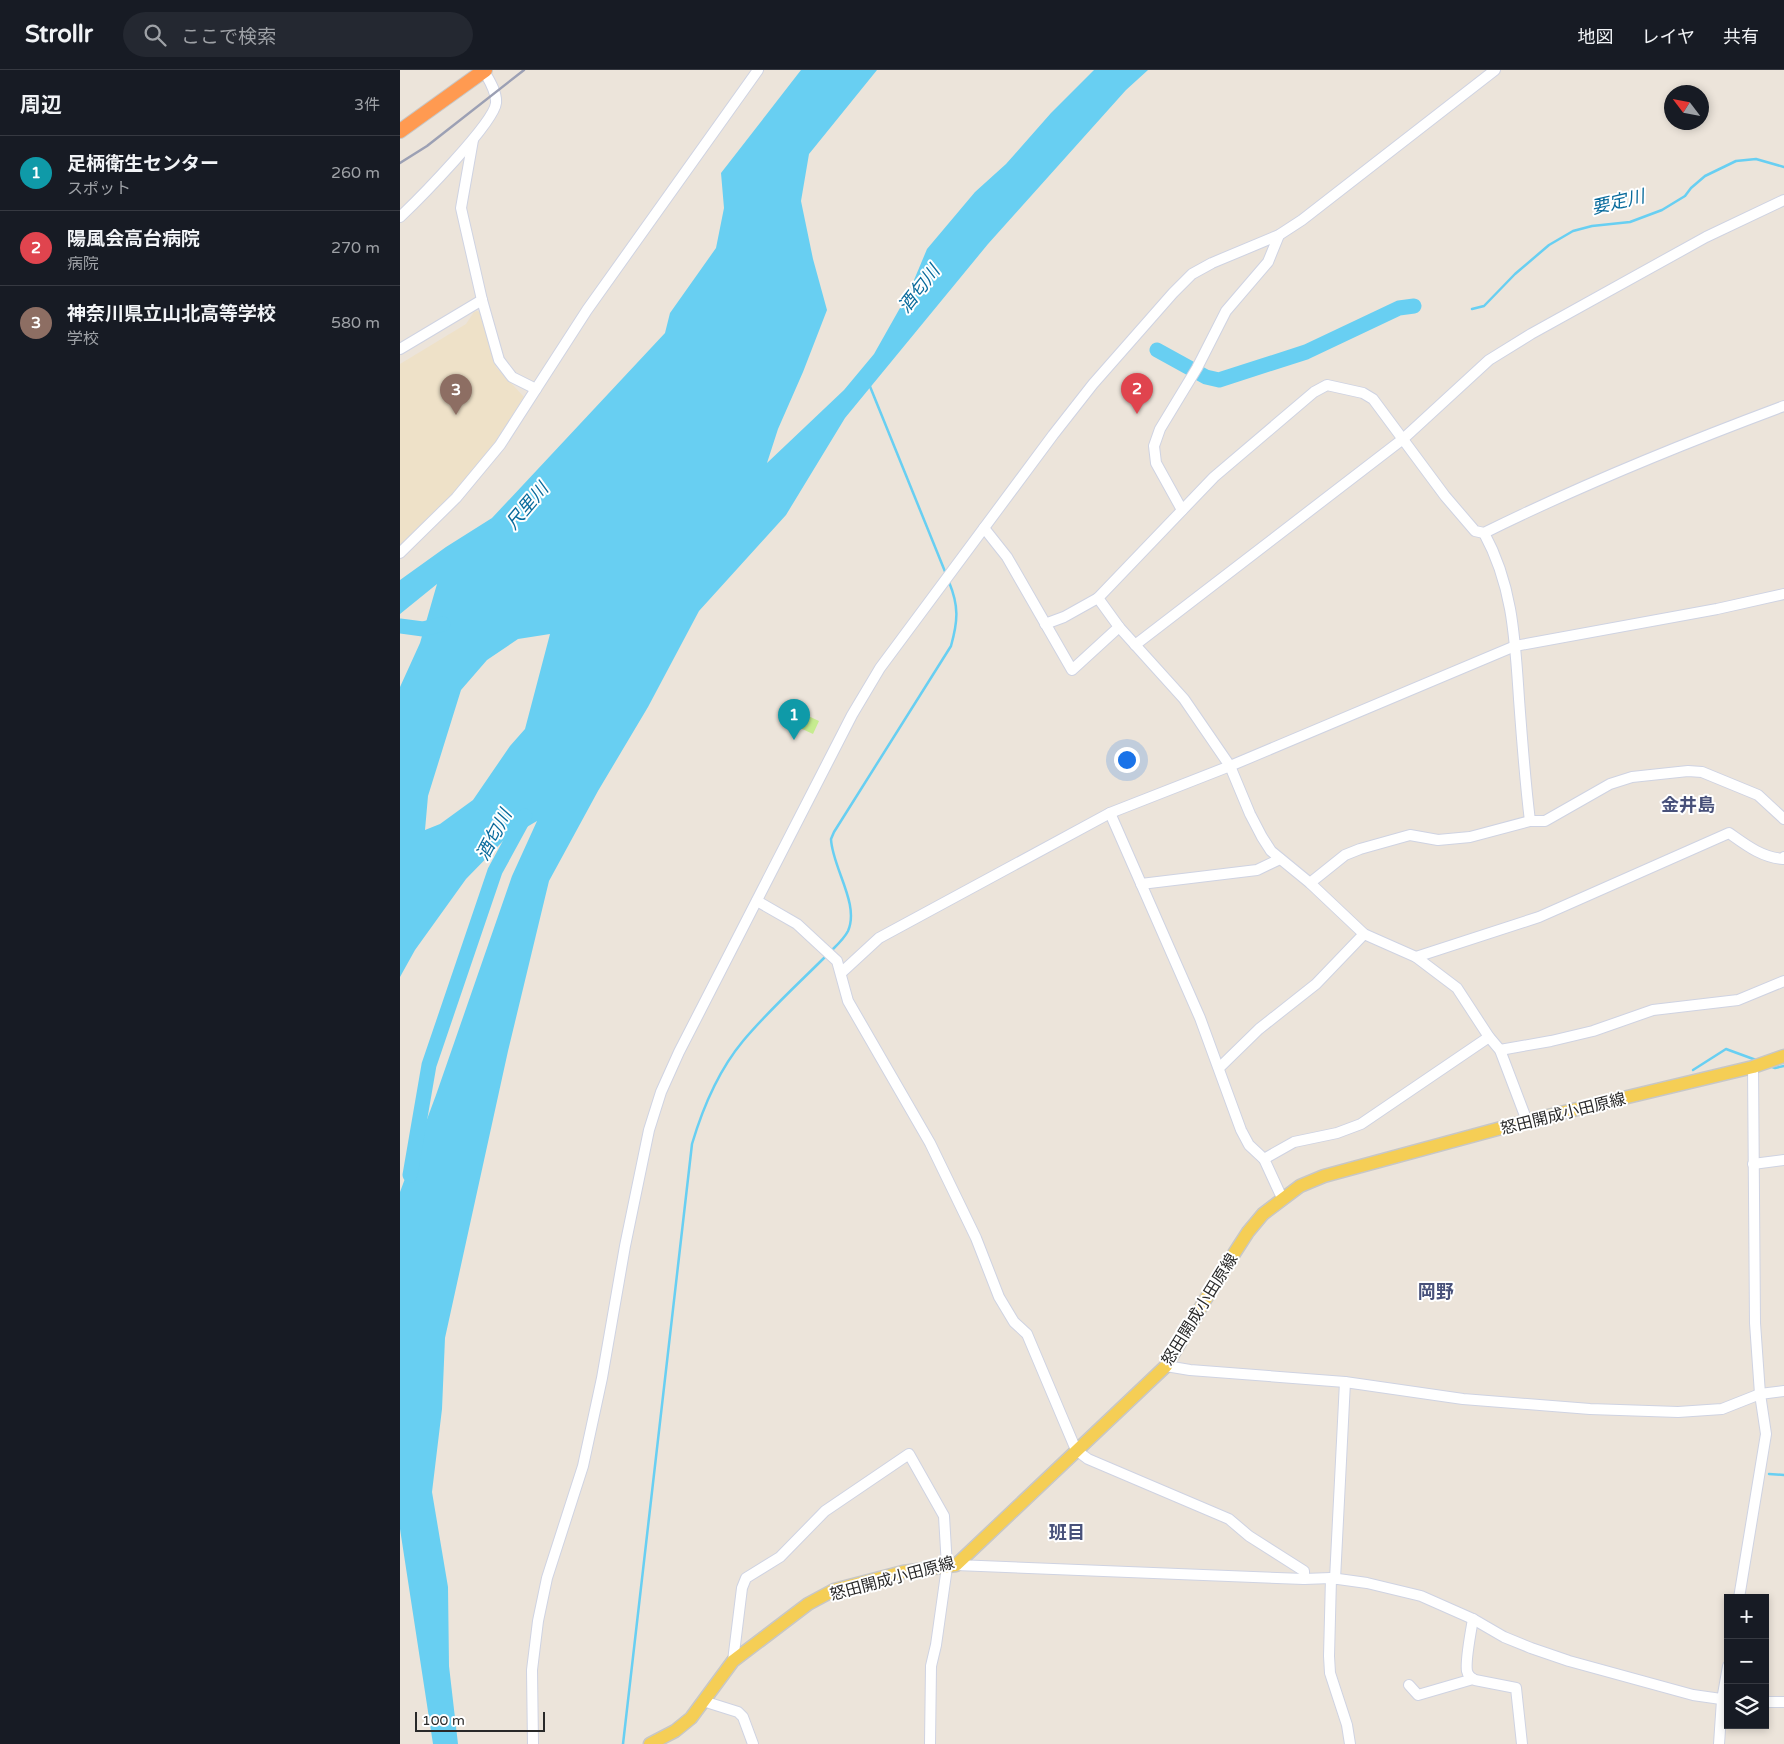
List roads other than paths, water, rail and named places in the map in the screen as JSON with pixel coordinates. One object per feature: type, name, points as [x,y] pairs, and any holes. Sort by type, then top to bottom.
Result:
[{"type":"highway","points":[[400,132],[484,71]]},
{"type":"main road","name":"怒田開成小田原線","points":[[650,1744],[681,1727],[691,1718],[733,1661],[808,1604],[834,1590],[903,1572],[951,1566],[1166,1366],[1248,1232],[1263,1214],[1300,1186],[1324,1176],[1527,1121],[1755,1066],[1784,1056]]},
{"type":"street","points":[[400,553],[456,498],[500,445],[588,310],[758,70]]},
{"type":"street","points":[[532,1744],[532,1670],[538,1621],[547,1578],[584,1466],[649,1130],[661,1092],[679,1052],[852,715],[880,668],[1053,435],[1093,384],[1186,280],[1192,274],[1212,263],[1279,235],[1302,220],[1495,70]]},
{"type":"street","points":[[400,217],[473,140],[496,106],[495,93],[484,71]]},
{"type":"street","points":[[473,140],[461,208],[482,300],[499,360],[512,377],[536,389]]},
{"type":"street","points":[[1135,645],[1403,439],[1489,360],[1531,334],[1706,237],[1784,200]]},
{"type":"street","points":[[1182,510],[1156,463],[1154,446],[1160,430],[1197,368],[1226,311],[1268,262],[1279,235]]},
{"type":"street","points":[[400,349],[482,300]]},
{"type":"street","points":[[1045,624],[1064,617],[1098,598],[1214,477],[1314,392],[1327,385],[1363,393],[1373,399],[1446,496],[1475,531],[1484,533],[1550,500],[1707,435],[1784,406]]},
{"type":"street","points":[[984,528],[1006,557],[1072,670],[1119,627]]},
{"type":"street","points":[[1484,533],[1496,554],[1504,580],[1511,615],[1530,821]]},
{"type":"street","points":[[840,973],[879,938],[1110,813],[1230,766],[1515,646],[1717,609],[1784,594]]},
{"type":"street","points":[[1098,598],[1119,627],[1184,699],[1230,766],[1262,837],[1280,859],[1310,883],[1364,934],[1416,957],[1457,988],[1489,1037],[1500,1050],[1527,1121]]},
{"type":"street","points":[[1310,883],[1346,855],[1369,847],[1410,835],[1438,840],[1470,837],[1530,821],[1545,820],[1610,784],[1632,777],[1688,771],[1702,772],[1758,795],[1784,819]]},
{"type":"street","points":[[1110,813],[1200,1018],[1241,1130],[1249,1145],[1264,1159],[1282,1198]]},
{"type":"street","points":[[1416,957],[1540,917],[1729,833],[1755,851],[1771,858],[1782,859],[1784,857]]},
{"type":"street","points":[[1141,884],[1257,870],[1280,859]]},
{"type":"street","points":[[757,901],[797,924],[837,961],[848,1001],[934,1152],[976,1238],[999,1297],[1014,1322],[1027,1334],[1076,1450],[1088,1459],[1229,1519],[1248,1536],[1304,1571],[1304,1578]]},
{"type":"street","points":[[1219,1068],[1259,1029],[1316,984],[1364,934]]},
{"type":"street","points":[[1500,1050],[1593,1031],[1653,1010],[1738,1000],[1784,982]]},
{"type":"street","points":[[1264,1159],[1294,1142],[1337,1133],[1361,1124],[1489,1037]]},
{"type":"street","points":[[1740,1594],[1766,1434],[1760,1394],[1755,1323],[1753,1164],[1755,1066]]},
{"type":"street","points":[[1753,1164],[1784,1160]]},
{"type":"street","points":[[1166,1366],[1190,1370],[1345,1382],[1463,1399],[1590,1409],[1678,1412],[1722,1409],[1760,1394],[1784,1391]]},
{"type":"street","points":[[1345,1382],[1329,1656],[1330,1673],[1347,1725],[1350,1744]]},
{"type":"street","points":[[733,1661],[742,1588],[746,1578],[780,1558],[825,1511],[909,1454],[944,1516],[951,1566],[931,1666],[930,1744]]},
{"type":"street","points":[[951,1566],[1333,1578],[1367,1583],[1421,1596],[1473,1619],[1504,1636],[1550,1654],[1693,1695],[1724,1700]]},
{"type":"street","points":[[1473,1619],[1467,1669],[1470,1677],[1473,1679]]},
{"type":"street","points":[[1408,1686],[1418,1695],[1473,1679],[1516,1688],[1522,1744]]},
{"type":"street","points":[[702,1701],[738,1712],[743,1717],[753,1744]]},
{"type":"street","points":[[1769,1702],[1784,1702]]},
{"type":"street","points":[[1719,1744],[1724,1707]]},
{"type":"water","points":[[801,70],[877,70],[809,154],[801,201],[813,259],[827,310],[778,429],[767,463],[844,390],[874,354],[909,292],[927,249],[975,192],[1006,164],[1051,113],[1094,70],[1148,70],[1126,90],[988,244],[845,418],[786,515],[699,611],[648,707],[598,791],[549,881],[508,1051],[445,1338],[442,1409],[432,1492],[448,1587],[449,1666],[458,1744],[433,1744],[400,1529],[400,1192],[436,1095],[512,876],[537,821],[503,841],[466,879],[415,950],[400,977],[400,687],[420,643],[437,584],[400,614],[400,580],[446,547],[492,518],[665,333],[670,313],[716,248],[724,208],[721,173]],"holes":[[[550,634],[525,729],[510,746],[473,800],[440,824],[425,830],[428,796],[461,690],[487,660],[518,639]]]},
{"type":"waterway","name":"要定川","points":[[1472,309],[1484,306],[1515,274],[1549,245],[1573,231],[1592,226],[1630,222],[1662,210],[1685,196],[1705,176],[1736,161],[1756,159],[1784,167]]},
{"type":"waterway","name":"要定川","points":[[1157,350],[1206,377],[1219,380],[1306,352],[1399,308],[1414,306]]},
{"type":"waterway","points":[[869,384],[946,574]]},
{"type":"waterway","points":[[830,952],[848,931],[851,920],[851,909],[831,839],[951,646],[955,629],[956,606],[949,582]]},
{"type":"waterway","name":"尺里川","points":[[400,626],[423,629],[443,624]]},
{"type":"waterway","name":"酒匂川","points":[[410,1175],[429,1065],[495,871],[525,816]]},
{"type":"waterway","points":[[623,1744],[692,1144],[712,1090],[734,1053],[763,1019],[826,956]]},
{"type":"waterway","points":[[1693,1070],[1726,1049],[1756,1060]]},
{"type":"waterway","points":[[1770,1066],[1775,1068],[1784,1066]]},
{"type":"waterway","points":[[1769,1474],[1784,1475]]},
{"type":"railway","points":[[400,163],[427,146],[524,70]]},
{"type":"place","name":"陽風会高台病院","points":[[1137,414]]},
{"type":"place","name":"神奈川県立山北高等学校","points":[[456,415]]},
{"type":"place","name":"足柄衛生センター","points":[[794,740]]},
{"type":"district","name":"金井島","points":[[1688,805]]},
{"type":"district","name":"岡野","points":[[1436,1292]]},
{"type":"district","name":"班目","points":[[1067,1533]]}]
